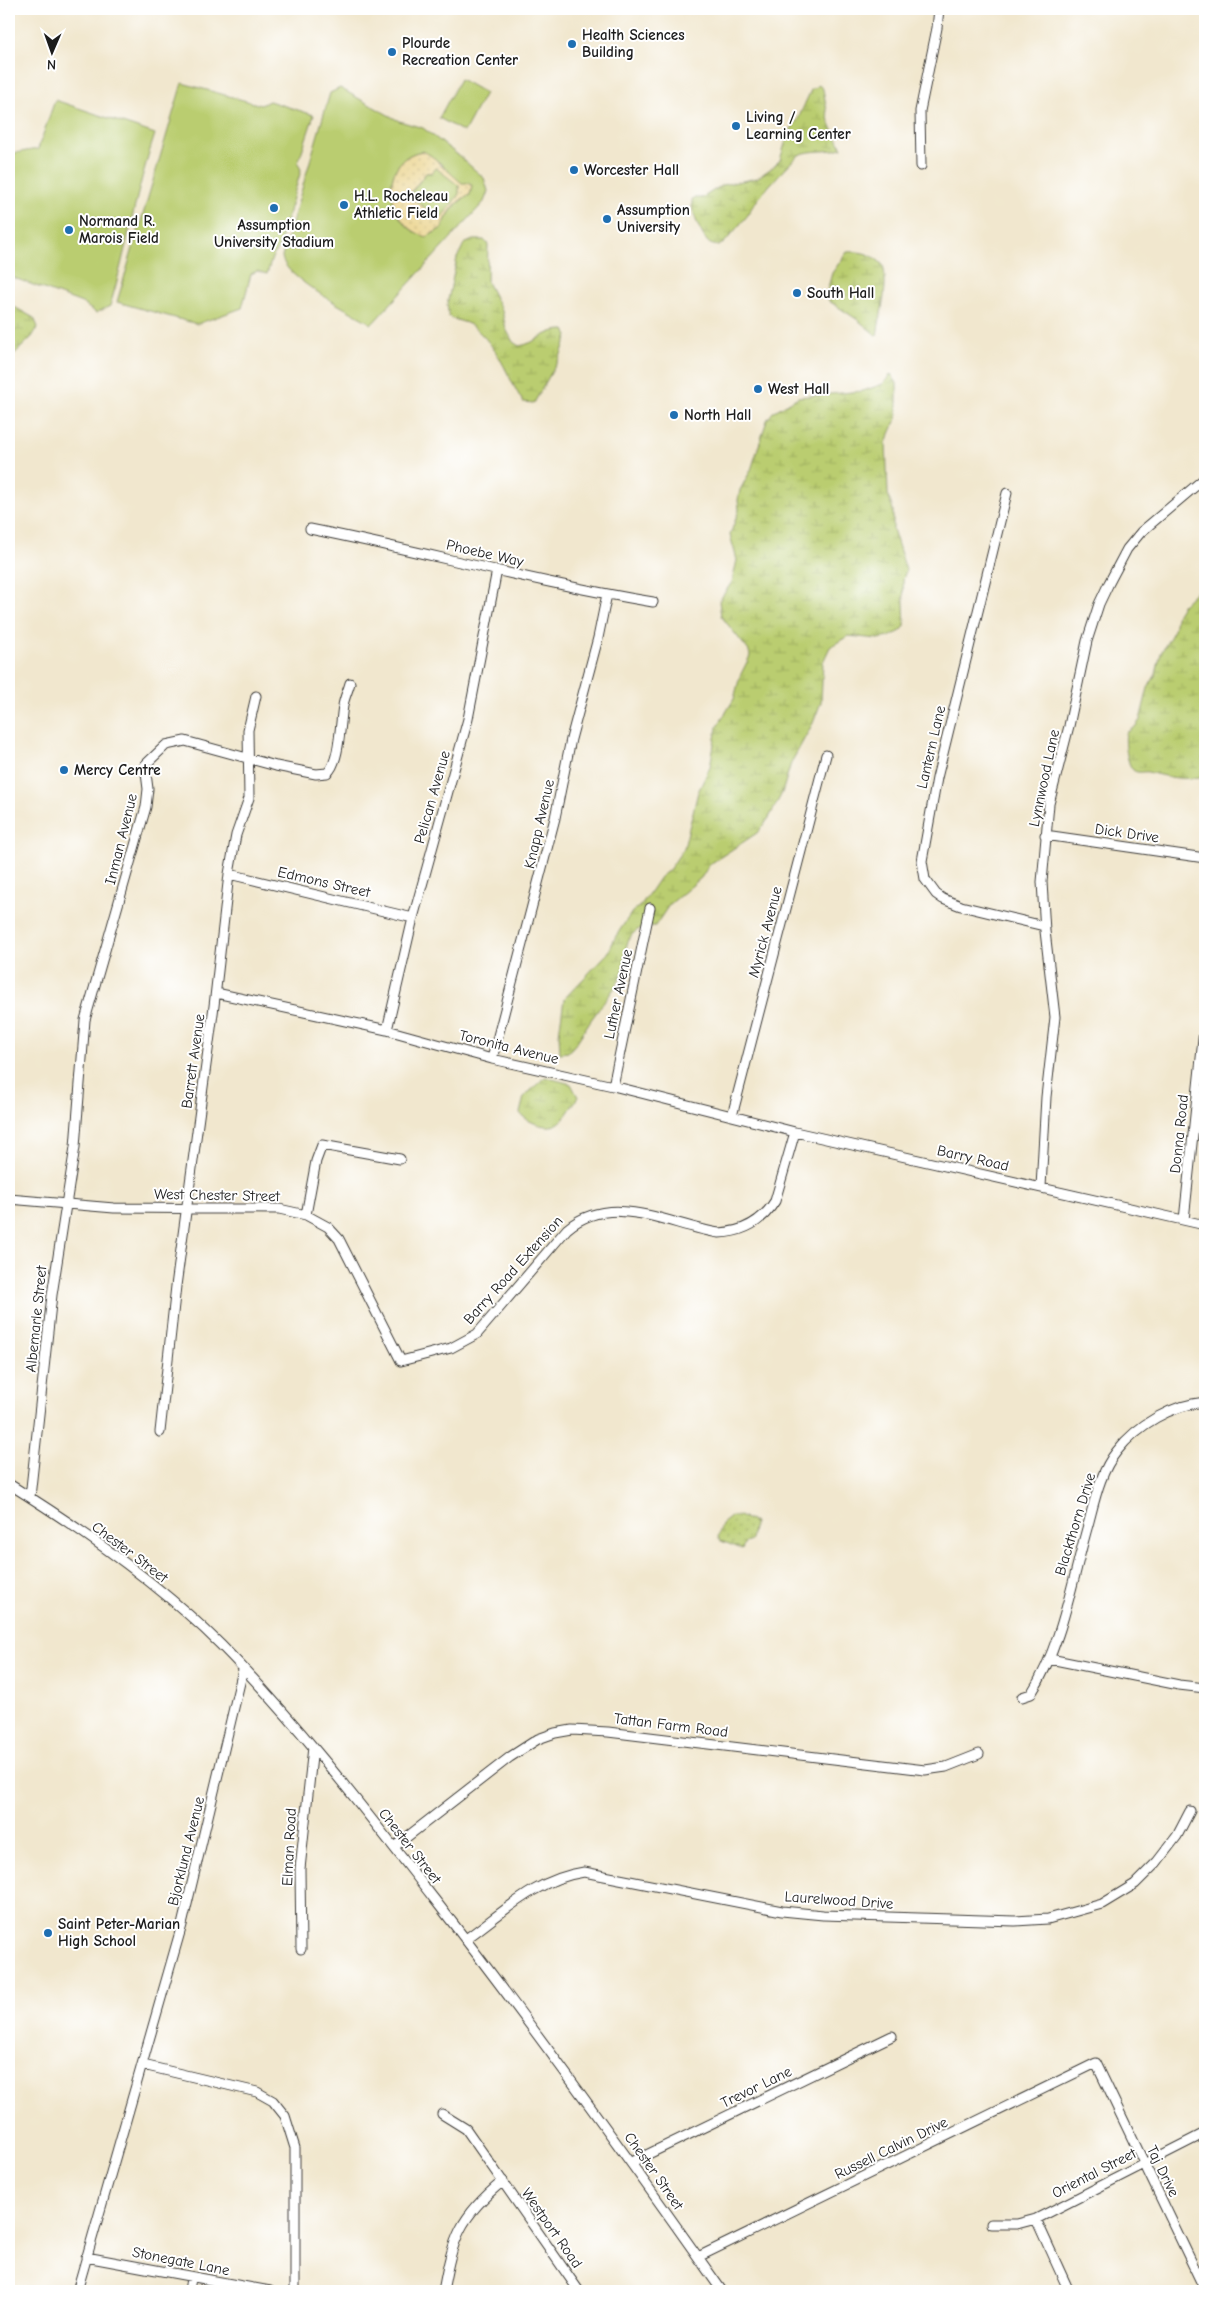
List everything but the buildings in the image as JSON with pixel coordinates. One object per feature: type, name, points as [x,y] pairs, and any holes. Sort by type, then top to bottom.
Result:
[{"type":"street","points":[[921,166],[920,111],[937,28],[939,9]]},
{"type":"street","name":"Lynnwood Lane","points":[[1041,1188],[1045,1105],[1055,1017],[1044,926],[1042,882],[1049,804],[1069,726],[1087,641],[1099,604],[1127,549],[1141,532],[1205,478]]},
{"type":"street","name":"Lantern Lane","points":[[1007,493],[937,778],[922,852],[922,870],[925,879],[936,894],[951,903],[1044,926]]},
{"type":"street","name":"Phoebe Way","points":[[310,529],[397,546],[607,594],[653,602]]},
{"type":"street","name":"Pelican Avenue","points":[[387,1030],[414,918],[470,711],[497,570]]},
{"type":"street","name":"Knapp Avenue","points":[[492,1059],[555,818],[571,739],[598,638],[607,594]]},
{"type":"street","name":"Inman Avenue","points":[[64,1204],[75,1147],[85,1020],[146,807],[148,786],[145,765],[161,748],[179,742],[192,742],[276,766],[316,774],[329,772],[337,748],[343,704],[350,683]]},
{"type":"street","name":"Barrett Avenue","points":[[160,1432],[186,1209],[216,993],[229,874],[236,835],[249,798],[250,758],[248,730],[256,696]]},
{"type":"street","name":"Myrick Avenue","points":[[732,1116],[826,755]]},
{"type":"street","name":"Dick Drive","points":[[1045,835],[1205,858]]},
{"type":"street","name":"Edmons Street","points":[[229,874],[414,918]]},
{"type":"street","name":"Luther Avenue","points":[[613,1086],[650,908]]},
{"type":"street","name":"Toronita Avenue","points":[[216,993],[387,1030],[492,1059],[613,1086],[795,1132]]},
{"type":"street","name":"Donna Road","points":[[1184,1220],[1205,1020]]},
{"type":"street","name":"Barry Road","points":[[795,1132],[1205,1225]]},
{"type":"street","name":"Barry Road Extension","points":[[401,1361],[451,1348],[476,1334],[567,1229],[578,1219],[592,1213],[608,1210],[625,1210],[705,1231],[730,1233],[748,1227],[769,1211],[778,1193],[795,1132]]},
{"type":"street","points":[[306,1214],[316,1161],[322,1145],[400,1159]]},
{"type":"street","name":"West Chester Street","points":[[9,1199],[64,1204],[186,1209],[279,1209],[306,1214],[328,1227],[339,1239],[401,1361]]},
{"type":"street","name":"Albemarle Street","points":[[30,1497],[52,1294],[64,1204]]},
{"type":"street","name":"Blackthorn Drive","points":[[1022,1697],[1031,1694],[1050,1659],[1100,1481],[1117,1451],[1142,1427],[1162,1414],[1187,1405],[1205,1402]]},
{"type":"street","name":"Chester Street","points":[[9,1484],[30,1497],[158,1590],[221,1646],[312,1747],[466,1939],[632,2162],[722,2291]]},
{"type":"street","points":[[1050,1659],[1179,1685],[1205,1688]]},
{"type":"street","name":"Bjorklund Avenue","points":[[77,2291],[182,1925],[243,1670]]},
{"type":"street","name":"Tattan Farm Road","points":[[394,1847],[510,1757],[538,1739],[561,1732],[608,1732],[925,1770],[946,1768],[979,1754]]},
{"type":"street","name":"Elman Road","points":[[301,1948],[300,1868],[312,1747]]},
{"type":"street","name":"Laurelwood Drive","points":[[466,1939],[533,1889],[566,1874],[584,1872],[782,1911],[823,1915],[1015,1921],[1048,1919],[1102,1904],[1135,1884],[1158,1862],[1177,1836],[1190,1811]]},
{"type":"street","name":"Trevor Lane","points":[[632,2162],[892,2036]]},
{"type":"street","name":"Taj Drive","points":[[1096,2064],[1205,2290]]},
{"type":"street","name":"Russell Calvin Drive","points":[[698,2257],[1096,2064]]},
{"type":"street","points":[[143,2065],[257,2092],[273,2102],[285,2116],[295,2148],[294,2291]]},
{"type":"street","name":"Westport Road","points":[[442,2114],[466,2129],[579,2291]]},
{"type":"street","name":"Oriental Street","points":[[991,2224],[1017,2224],[1036,2219],[1205,2133]]},
{"type":"street","points":[[443,2291],[450,2256],[461,2226],[471,2210],[503,2181]]},
{"type":"street","points":[[1036,2219],[1067,2291]]},
{"type":"street","name":"Stonegate Lane","points":[[86,2258],[270,2291]]},
{"type":"street","points":[[189,2291],[191,2278]]},
{"type":"green space","points":[[460,79],[485,93],[464,132],[439,118]]},
{"type":"green space","points":[[182,83],[261,105],[269,101],[314,115],[298,163],[301,170],[279,246],[272,258],[267,274],[257,271],[251,274],[242,308],[197,324],[117,302]]},
{"type":"green space","points":[[819,85],[823,89],[829,122],[842,148],[799,155],[779,174],[724,243],[718,246],[709,243],[696,220],[692,207],[693,198],[702,198],[722,185],[757,178],[773,167],[780,160],[788,134],[798,119],[811,90]]},
{"type":"green space","name":"H.L. Rocheleau Athletic Field","points":[[340,88],[399,121],[423,128],[484,178],[488,191],[484,202],[372,324],[306,284],[286,266],[282,257],[330,93]],"holes":[[[422,151],[427,153],[462,183],[470,183],[472,186],[470,195],[453,208],[442,228],[427,237],[413,231],[402,220],[395,208],[392,193],[392,179],[397,166],[407,157]]]},
{"type":"green space","name":"Normand R. Marois Field","points":[[55,100],[155,134],[142,176],[110,306],[96,313],[82,303],[9,276],[9,154],[38,149]]},
{"type":"green space","points":[[436,168],[459,186],[459,194],[442,217],[433,214],[412,198],[411,193],[426,173],[432,173]]},
{"type":"green space","points":[[473,240],[484,240],[488,244],[487,282],[502,311],[506,329],[513,342],[519,346],[525,345],[558,330],[565,330],[568,335],[560,357],[534,403],[523,402],[496,352],[481,334],[471,325],[449,317],[447,305],[457,258],[464,244]]},
{"type":"green space","points":[[847,252],[867,254],[883,265],[885,292],[877,336],[858,320],[829,301],[826,295],[832,273]]},
{"type":"green space","points":[[9,304],[34,318],[38,327],[32,337],[9,359]]},
{"type":"green space","points":[[891,374],[897,383],[897,418],[886,443],[888,494],[893,510],[893,529],[906,570],[903,580],[905,626],[901,631],[889,637],[878,639],[848,636],[830,647],[823,662],[821,702],[813,723],[791,763],[782,793],[769,818],[757,833],[710,864],[701,878],[669,905],[655,926],[648,926],[633,933],[626,946],[622,974],[617,984],[575,1044],[568,1052],[560,1053],[559,1034],[564,999],[608,953],[616,936],[632,912],[641,905],[660,877],[669,870],[684,848],[698,792],[710,767],[717,727],[734,699],[740,676],[750,656],[749,651],[721,616],[719,601],[732,582],[737,560],[730,535],[739,510],[740,490],[751,470],[767,420],[773,412],[798,397],[863,391],[883,384]]},
{"type":"green space","points":[[1201,587],[1205,587],[1205,777],[1169,777],[1148,772],[1137,772],[1131,767],[1128,758],[1126,733],[1136,726],[1140,720],[1148,688],[1156,674],[1161,653],[1174,630],[1177,613],[1182,605]]},
{"type":"green space","points":[[545,1077],[571,1084],[578,1097],[561,1121],[550,1126],[532,1122],[520,1113],[524,1097]]},
{"type":"green space","points":[[732,1516],[739,1516],[754,1522],[751,1540],[745,1542],[742,1549],[721,1541],[718,1537],[722,1524]]},
{"type":"sand","points":[[422,151],[435,157],[440,165],[472,186],[470,195],[456,204],[442,228],[427,237],[413,230],[402,220],[395,207],[392,179],[397,166],[407,157]],"holes":[[[426,173],[432,173],[459,186],[458,191],[433,214],[412,198],[411,192]]]},
{"type":"place","name":"Health Sciences Building","points":[[572,44]]},
{"type":"place","name":"Plourde Recreation Center","points":[[392,52]]},
{"type":"place","name":"Living / Learning Center","points":[[736,126]]},
{"type":"place","name":"Worcester Hall","points":[[574,170]]},
{"type":"place","name":"H.L. Rocheleau Athletic Field","points":[[344,205]]},
{"type":"place","name":"Assumption University Stadium","points":[[274,208]]},
{"type":"place","name":"Assumption University","points":[[607,219]]},
{"type":"place","name":"Normand R. Marois Field","points":[[69,230]]},
{"type":"place","name":"South Hall","points":[[797,293]]},
{"type":"place","name":"West Hall","points":[[758,389]]},
{"type":"place","name":"North Hall","points":[[674,415]]},
{"type":"place","name":"Mercy Centre","points":[[64,770]]},
{"type":"place","name":"Saint Peter-Marian High School","points":[[48,1933]]}]
